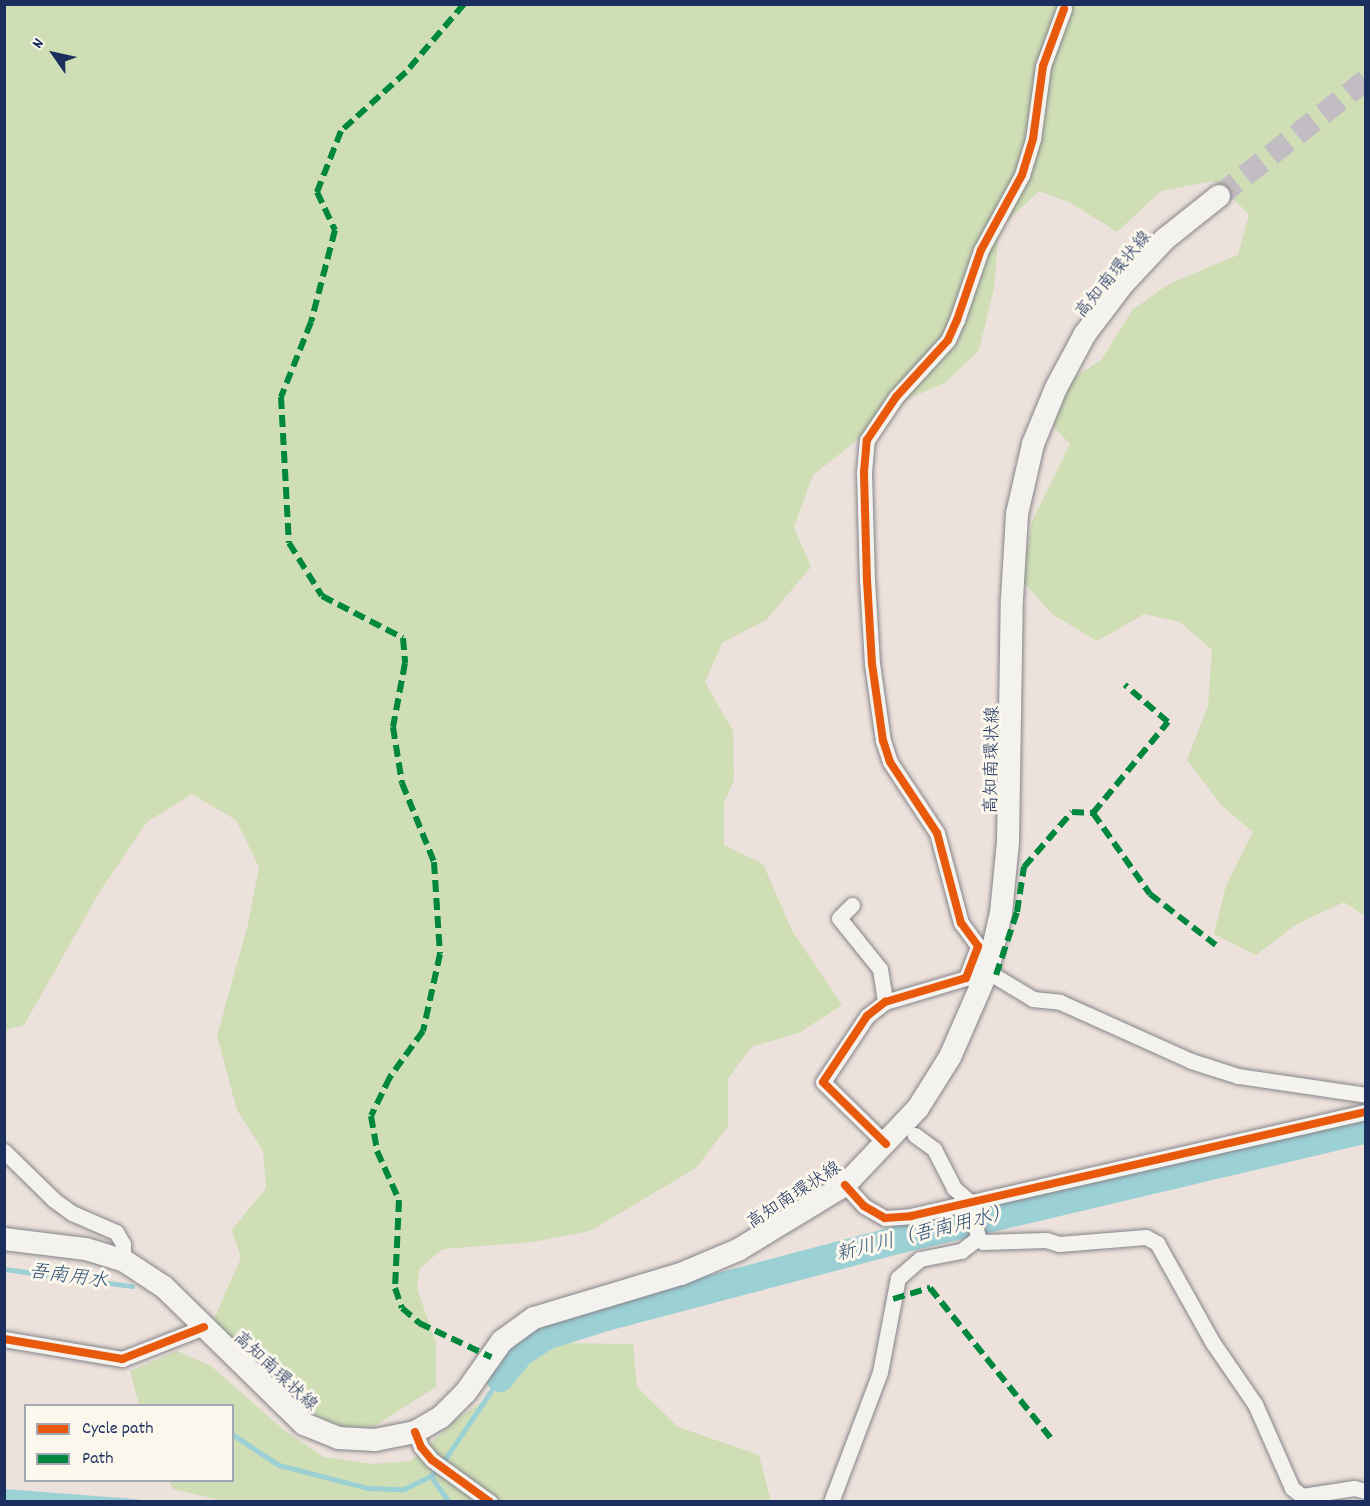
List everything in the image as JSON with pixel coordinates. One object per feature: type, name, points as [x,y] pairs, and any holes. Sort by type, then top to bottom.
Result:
[{"type":"main road","name":"高知南環状線","points":[[4,1239],[86,1249],[123,1260],[164,1287],[304,1424],[339,1438],[375,1440],[415,1432],[441,1417],[466,1392],[502,1341],[534,1318],[681,1274],[738,1250],[845,1185],[918,1108],[950,1057],[1001,913],[1008,842],[1012,589],[1017,514],[1033,444],[1056,388],[1098,317],[1165,239],[1219,196]]},
{"type":"street","points":[[980,967],[978,946],[961,923],[938,833],[890,762],[883,741],[872,664],[864,472],[867,440],[878,420],[948,340],[981,250],[1022,175],[1033,139],[1044,66],[1064,9]]},
{"type":"street","points":[[852,905],[839,918],[880,969],[885,1002]]},
{"type":"street","points":[[886,1144],[823,1082],[867,1016],[885,1002],[966,978],[980,967]]},
{"type":"street","points":[[980,967],[1033,999],[1060,1002],[1191,1061],[1238,1076],[1365,1095]]},
{"type":"street","points":[[845,1185],[864,1206],[885,1218],[972,1208],[1365,1112]]},
{"type":"street","points":[[915,1136],[934,1149],[954,1188],[972,1208],[976,1234],[983,1242],[1046,1240],[1059,1244],[1146,1237],[1157,1243],[1213,1343],[1255,1404],[1292,1488],[1302,1496],[1354,1488],[1365,1491]]},
{"type":"street","points":[[4,1151],[63,1206],[116,1233],[123,1244],[123,1260]]},
{"type":"street","points":[[831,1502],[880,1372],[898,1278],[920,1259],[961,1251],[976,1234]]},
{"type":"street","points":[[4,1340],[122,1359],[204,1327]]},
{"type":"street","points":[[415,1432],[421,1447],[432,1460],[490,1502]]},
{"type":"green space","points":[[5,5],[1365,5],[1365,916],[1344,902],[1297,924],[1256,955],[1214,934],[1226,886],[1253,832],[1221,805],[1187,760],[1208,706],[1212,650],[1180,622],[1144,614],[1097,641],[1052,614],[1022,580],[1032,521],[1070,444],[1053,426],[1069,381],[1102,359],[1133,309],[1171,283],[1238,255],[1249,214],[1214,181],[1161,191],[1117,232],[1071,203],[1039,191],[999,229],[994,288],[979,350],[945,383],[912,397],[813,475],[794,527],[811,567],[766,620],[722,643],[705,682],[733,731],[734,780],[724,803],[724,845],[763,864],[792,931],[842,1005],[799,1033],[751,1047],[728,1079],[728,1126],[696,1168],[590,1231],[533,1242],[443,1249],[420,1268],[417,1288],[436,1343],[436,1387],[363,1433],[325,1422],[275,1390],[212,1323],[241,1258],[232,1230],[266,1188],[263,1151],[237,1110],[217,1036],[248,924],[259,867],[236,820],[192,794],[147,822],[100,891],[24,1025],[5,1030]]},
{"type":"green space","points":[[562,1343],[633,1344],[637,1387],[678,1427],[759,1455],[771,1501],[224,1501],[173,1489],[170,1482],[234,1482],[234,1404],[139,1404],[130,1371],[177,1351],[211,1366],[284,1430],[324,1457],[372,1464],[411,1461],[452,1423],[497,1391],[523,1364]]},
{"type":"water","points":[[4,1489],[134,1499],[147,1501],[5,1501]]},
{"type":"waterway","name":"新川川（吾南用水）","points":[[500,1378],[520,1353],[546,1336],[606,1317],[902,1239],[1366,1129]]},
{"type":"waterway","name":"吾南用水","points":[[4,1269],[132,1286]]},
{"type":"waterway","points":[[445,1459],[500,1378]]},
{"type":"waterway","points":[[234,1435],[279,1465],[368,1488],[404,1489],[431,1476],[436,1470]]},
{"type":"waterway","points":[[431,1476],[449,1502]]},
{"type":"tunnel","points":[[1219,196],[1366,80]]},
{"type":"marked path","points":[[464,4],[406,72],[341,131],[317,192],[335,230],[311,322],[281,397],[289,543],[322,596],[403,638],[405,663],[393,727],[402,783],[434,862],[440,954],[423,1031],[390,1077],[371,1116],[377,1151],[399,1200],[395,1288],[402,1308],[419,1323],[491,1357]]},
{"type":"marked path","points":[[996,975],[1017,912],[1024,867],[1072,812],[1093,813],[1168,722],[1125,685]]},
{"type":"marked path","points":[[1093,813],[1150,894],[1216,945]]},
{"type":"marked path","points":[[893,1299],[930,1288],[1052,1440]]},
{"type":"cycle path","points":[[886,1144],[823,1082],[867,1016],[885,1002],[966,978],[978,946],[961,923],[937,833],[890,762],[883,741],[872,664],[867,581],[864,472],[867,440],[896,397],[948,340],[981,250],[1022,175],[1033,139],[1043,66],[1064,9]]},
{"type":"cycle path","points":[[845,1185],[864,1206],[885,1218],[911,1216],[1366,1112]]},
{"type":"cycle path","points":[[4,1339],[122,1359],[204,1327]]},
{"type":"cycle path","points":[[415,1432],[421,1447],[432,1460],[490,1502]]}]
